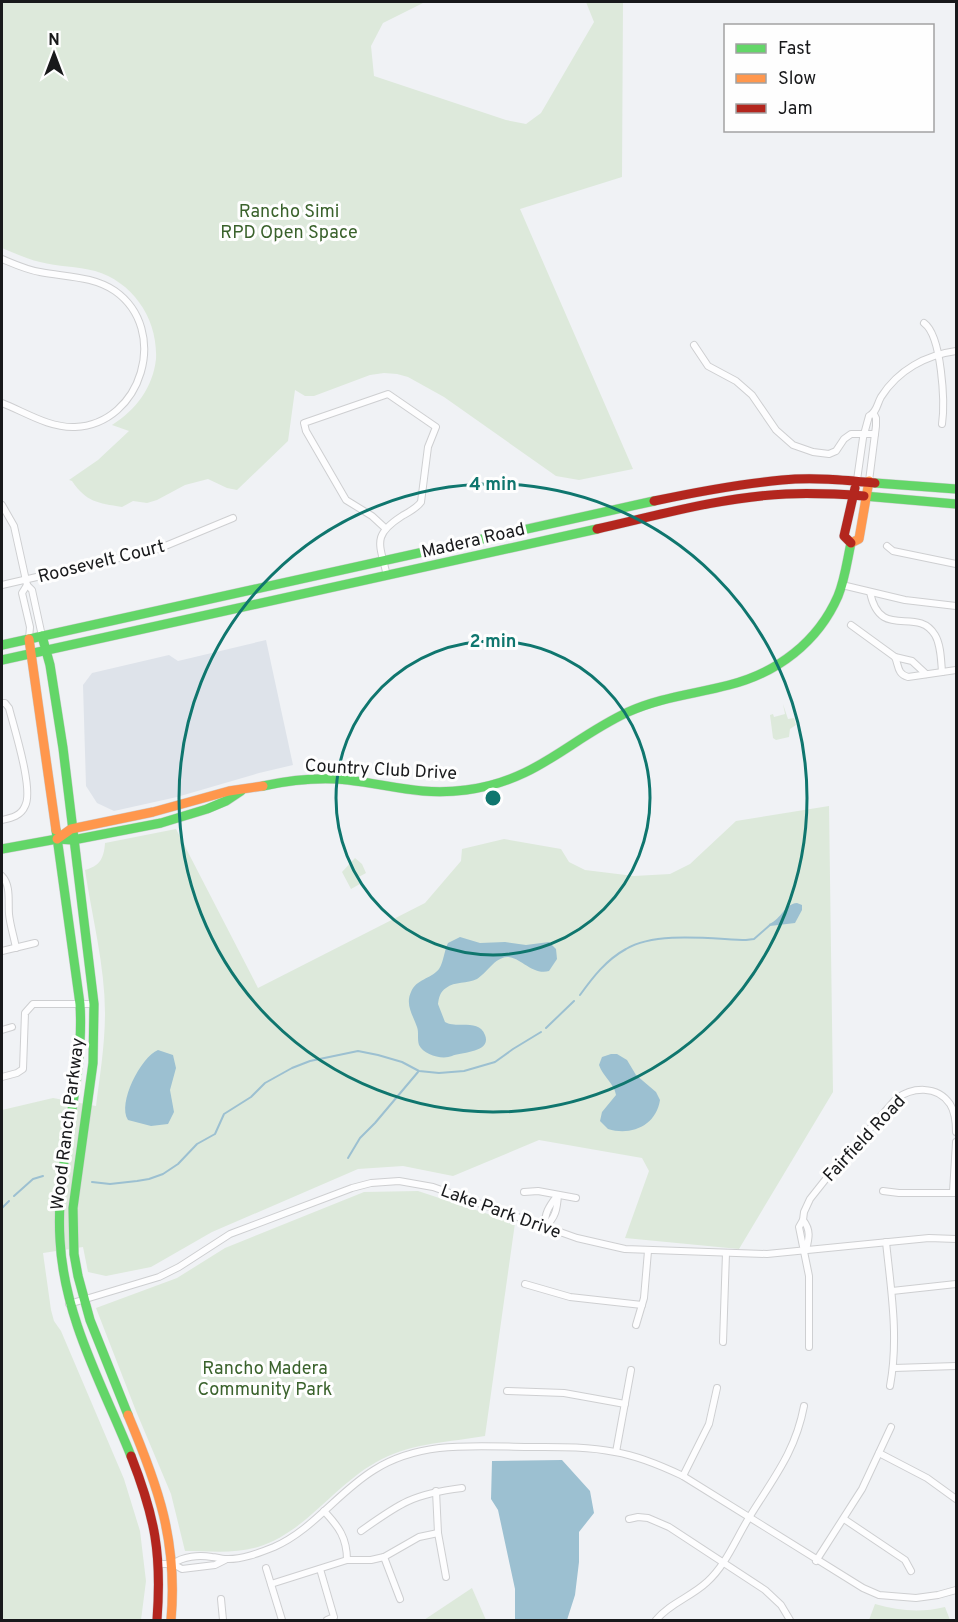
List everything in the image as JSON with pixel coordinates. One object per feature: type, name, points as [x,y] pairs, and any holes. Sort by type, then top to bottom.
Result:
[{"type":"main road","name":"Madera Road","points":[[2,645],[701,491],[783,480],[857,480],[957,489]]},
{"type":"main road","points":[[857,480],[844,536],[851,543],[859,539],[869,481]]},
{"type":"main road","name":"Madera Road","points":[[2,660],[704,505],[784,494],[854,494],[957,504]]},
{"type":"main road","name":"Country Club Drive","points":[[57,839],[71,829],[153,812],[229,792],[287,781],[306,779],[358,781],[430,792],[471,789],[509,780],[546,763],[628,712],[666,699],[748,680],[779,665],[808,641],[830,611],[842,585],[851,543]]},
{"type":"main road","name":"Wood Ranch Parkway","points":[[42,636],[63,748],[94,1004],[93,1063],[72,1226],[82,1299],[163,1504],[173,1564],[171,1620]]},
{"type":"main road","name":"Wood Ranch Parkway","points":[[29,639],[81,1004],[81,1049],[60,1220],[62,1263],[69,1304],[143,1487],[150,1510],[160,1564],[158,1620]]},
{"type":"main road","name":"Country Club Drive","points":[[2,849],[57,839],[73,840],[182,816],[233,798],[241,791]]},
{"type":"street","points":[[2,259],[40,272],[84,278],[116,292],[132,308],[138,319],[145,353],[144,366],[132,394],[116,411],[97,422],[76,427],[57,425],[2,403]]},
{"type":"street","points":[[924,323],[930,328],[938,354],[944,411],[942,424]]},
{"type":"street","points":[[694,345],[708,366],[736,381],[752,394],[776,430],[793,445],[813,452],[829,454],[836,451],[848,435],[875,434]]},
{"type":"street","points":[[869,481],[875,434],[874,414],[881,396],[906,371],[926,358],[957,351]]},
{"type":"street","points":[[385,528],[372,516],[345,500],[306,431],[304,423],[388,394],[436,427],[428,447],[421,502],[385,528],[380,539],[387,576]]},
{"type":"street","points":[[857,480],[864,433],[869,416],[874,414]]},
{"type":"street","name":"Wood Ranch Parkway","points":[[2,505],[14,526],[26,582],[32,590],[42,636]]},
{"type":"street","name":"Roosevelt Court","points":[[2,585],[26,582],[152,551],[232,518]]},
{"type":"street","points":[[887,546],[893,551],[957,564]]},
{"type":"street","name":"Wood Ranch Parkway","points":[[26,582],[22,593],[30,627],[29,639]]},
{"type":"street","points":[[842,585],[904,600],[957,606]]},
{"type":"street","points":[[870,592],[875,608],[882,615],[894,621],[917,622],[932,631],[939,645],[942,672]]},
{"type":"street","points":[[851,625],[895,657],[912,661],[926,674]]},
{"type":"street","points":[[895,657],[899,671],[904,676],[912,677],[957,670]]},
{"type":"street","points":[[2,703],[9,708],[28,792],[25,807],[20,813],[13,818],[2,820]]},
{"type":"street","points":[[2,876],[6,880],[8,890],[9,913],[16,948]]},
{"type":"street","points":[[2,951],[35,943]]},
{"type":"street","points":[[2,1077],[23,1069],[25,1013],[30,1006],[33,1004],[94,1004]]},
{"type":"street","points":[[2,1030],[12,1027]]},
{"type":"street","name":"Fairfield Road","points":[[809,1347],[809,1276],[805,1251],[809,1237],[808,1227],[803,1220],[810,1199],[896,1099],[903,1094],[910,1091],[929,1090],[945,1099],[953,1110],[957,1132]]},
{"type":"street","points":[[883,1191],[955,1192],[957,1142]]},
{"type":"street","name":"Lake Park Drive","points":[[69,1304],[159,1277],[179,1267],[230,1234],[371,1183],[399,1181],[433,1186],[600,1244],[648,1251],[767,1254],[929,1238],[957,1239]]},
{"type":"street","points":[[524,1192],[538,1191],[576,1198]]},
{"type":"street","points":[[546,1227],[553,1220],[557,1210],[558,1195]]},
{"type":"street","points":[[886,1242],[894,1323],[894,1368],[890,1386]]},
{"type":"street","points":[[636,1325],[644,1298],[648,1251]]},
{"type":"street","points":[[723,1342],[726,1253]]},
{"type":"street","points":[[525,1284],[570,1297],[642,1305]]},
{"type":"street","points":[[892,1291],[957,1284]]},
{"type":"street","points":[[894,1368],[957,1366]]},
{"type":"street","points":[[616,1452],[631,1370]]},
{"type":"street","points":[[684,1476],[709,1424],[717,1388]]},
{"type":"street","points":[[507,1391],[564,1393],[625,1404]]},
{"type":"street","points":[[656,1620],[669,1607],[706,1583],[723,1562],[775,1480],[801,1420],[804,1406]]},
{"type":"street","points":[[816,1561],[862,1489],[891,1426]]},
{"type":"street","points":[[173,1564],[181,1558],[225,1559],[257,1553],[276,1546],[308,1526],[354,1484],[399,1457],[427,1449],[455,1446],[570,1447],[616,1452],[652,1462],[684,1476],[816,1561],[849,1581],[879,1595],[916,1598],[957,1590]]},
{"type":"street","points":[[879,1453],[927,1478],[957,1498]]},
{"type":"street","points":[[361,1531],[402,1502],[436,1491],[462,1488]]},
{"type":"street","points":[[436,1491],[438,1533],[446,1577]]},
{"type":"street","points":[[324,1511],[343,1534],[347,1547],[347,1560]]},
{"type":"street","points":[[629,1519],[638,1517],[658,1521],[775,1597],[790,1620]]},
{"type":"street","points":[[844,1519],[905,1560],[911,1571]]},
{"type":"street","points":[[271,1584],[347,1560],[371,1560],[384,1557],[419,1537],[438,1533]]},
{"type":"street","points":[[384,1557],[400,1599]]},
{"type":"street","points":[[160,1564],[173,1564],[182,1569],[215,1565],[225,1559]]},
{"type":"street","points":[[266,1568],[282,1620]]},
{"type":"street","points":[[320,1569],[334,1617],[327,1620]]},
{"type":"street","points":[[221,1599],[223,1620]]},
{"type":"shaded area","points":[[266,640],[293,765],[177,797],[114,811],[97,803],[86,786],[83,685],[92,673],[169,655],[178,661]]},
{"type":"green space","name":"Rancho Simi RPD Open Space","points":[[2,2],[425,2],[383,23],[371,46],[374,76],[506,120],[526,124],[541,113],[594,22],[586,2],[623,2],[622,177],[520,209],[633,469],[579,480],[556,476],[444,397],[408,377],[384,373],[370,375],[314,396],[305,396],[295,390],[288,441],[237,490],[208,479],[185,485],[157,500],[147,503],[133,501],[122,507],[99,503],[82,493],[69,480],[98,460],[129,431],[112,425],[136,405],[147,388],[154,369],[156,344],[148,316],[140,304],[132,293],[109,276],[81,268],[40,262],[2,248]]},
{"type":"green space","points":[[783,704],[788,719],[794,718],[796,725],[790,729],[789,737],[776,740],[773,738],[770,715],[773,714],[774,717],[785,714]]},
{"type":"green space","points":[[829,806],[833,1092],[739,1249],[625,1238],[649,1171],[642,1158],[539,1140],[453,1176],[403,1166],[358,1169],[212,1232],[151,1267],[106,1276],[88,1272],[83,1247],[43,1253],[54,1321],[61,1331],[124,1479],[140,1531],[146,1581],[141,1620],[2,1620],[2,1110],[53,1098],[96,1106],[105,1013],[101,959],[85,870],[100,861],[105,843],[176,829],[258,988],[425,903],[461,861],[462,849],[504,839],[561,849],[569,862],[585,870],[634,876],[670,874],[690,864],[736,821]]},
{"type":"green space","points":[[355,858],[362,864],[366,873],[357,878],[360,884],[351,889],[342,872]]},
{"type":"green space","name":"Rancho Madera Community Park","points":[[418,1191],[515,1223],[485,1436],[419,1446],[382,1459],[350,1480],[292,1530],[258,1547],[231,1551],[185,1551],[171,1494],[96,1308],[177,1278],[225,1248],[364,1192]]},
{"type":"green space","points":[[472,1588],[486,1620],[424,1620]]},
{"type":"green space","points":[[875,1604],[910,1610],[945,1607],[950,1620],[869,1620]]},
{"type":"water","points":[[797,903],[802,905],[802,910],[795,923],[770,926],[769,924],[789,906]]},
{"type":"water","points":[[460,937],[480,943],[505,942],[526,945],[549,942],[556,949],[557,959],[549,971],[543,972],[532,969],[516,959],[502,958],[477,979],[453,984],[444,990],[438,1004],[445,1022],[478,1027],[485,1035],[486,1041],[474,1051],[438,1057],[425,1052],[419,1045],[418,1029],[410,1010],[409,997],[416,984],[439,969],[448,943]]},
{"type":"water","points":[[158,1050],[173,1055],[176,1068],[170,1090],[174,1112],[168,1124],[151,1126],[128,1120],[125,1112],[132,1081],[151,1054]]},
{"type":"water","points":[[617,1054],[627,1060],[636,1075],[656,1092],[660,1100],[658,1109],[648,1122],[634,1130],[608,1129],[600,1121],[602,1112],[616,1095],[599,1065],[602,1057]]},
{"type":"water","points":[[562,1460],[590,1491],[594,1513],[579,1532],[579,1562],[575,1595],[567,1620],[515,1620],[515,1589],[498,1510],[491,1499],[492,1461]]},
{"type":"waterway","points":[[580,995],[606,964],[619,953],[638,943],[668,938],[754,939],[770,925]]},
{"type":"waterway","points":[[546,1028],[574,1001]]},
{"type":"waterway","points":[[92,1182],[110,1184],[137,1181],[163,1174],[178,1164],[197,1144],[215,1134],[224,1114],[251,1097],[265,1083],[310,1061],[358,1051],[402,1062],[419,1071],[439,1073],[464,1071],[495,1062],[541,1032]]},
{"type":"waterway","points":[[348,1158],[360,1138],[418,1072]]},
{"type":"waterway","points":[[14,1196],[33,1179],[43,1176]]},
{"type":"waterway","points":[[2,1208],[9,1201]]},
{"type":"traffic: fast","points":[[875,483],[956,489]]},
{"type":"traffic: fast","points":[[864,496],[956,504]]},
{"type":"traffic: fast","points":[[2,645],[654,501]]},
{"type":"traffic: fast","points":[[2,660],[597,529]]},
{"type":"traffic: fast","points":[[263,786],[327,779],[435,792],[466,790],[513,778],[533,769],[628,712],[665,699],[747,680],[779,664],[807,641],[830,613],[842,583],[851,543]]},
{"type":"traffic: fast","points":[[42,636],[50,665],[63,748],[94,1004],[93,1063],[73,1208],[74,1254],[90,1320],[128,1415]]},
{"type":"traffic: fast","points":[[2,849],[57,839],[73,840],[161,823],[207,809],[226,801],[241,791]]},
{"type":"traffic: fast","points":[[56,830],[80,1004],[78,1064],[60,1210],[63,1269],[86,1351],[131,1456]]},
{"type":"traffic: slow","points":[[851,543],[859,539],[869,481]]},
{"type":"traffic: slow","points":[[29,639],[56,830]]},
{"type":"traffic: slow","points":[[57,839],[71,829],[153,812],[229,791],[263,786]]},
{"type":"traffic: slow","points":[[128,1415],[157,1490],[163,1514],[171,1565],[171,1620]]},
{"type":"traffic: jam","points":[[654,501],[718,489],[794,479],[875,483]]},
{"type":"traffic: jam","points":[[851,543],[844,536],[855,488]]},
{"type":"traffic: jam","points":[[597,529],[691,507],[762,496],[786,494],[864,496]]},
{"type":"traffic: jam","points":[[131,1456],[146,1498],[155,1536],[158,1575],[157,1620]]}]
